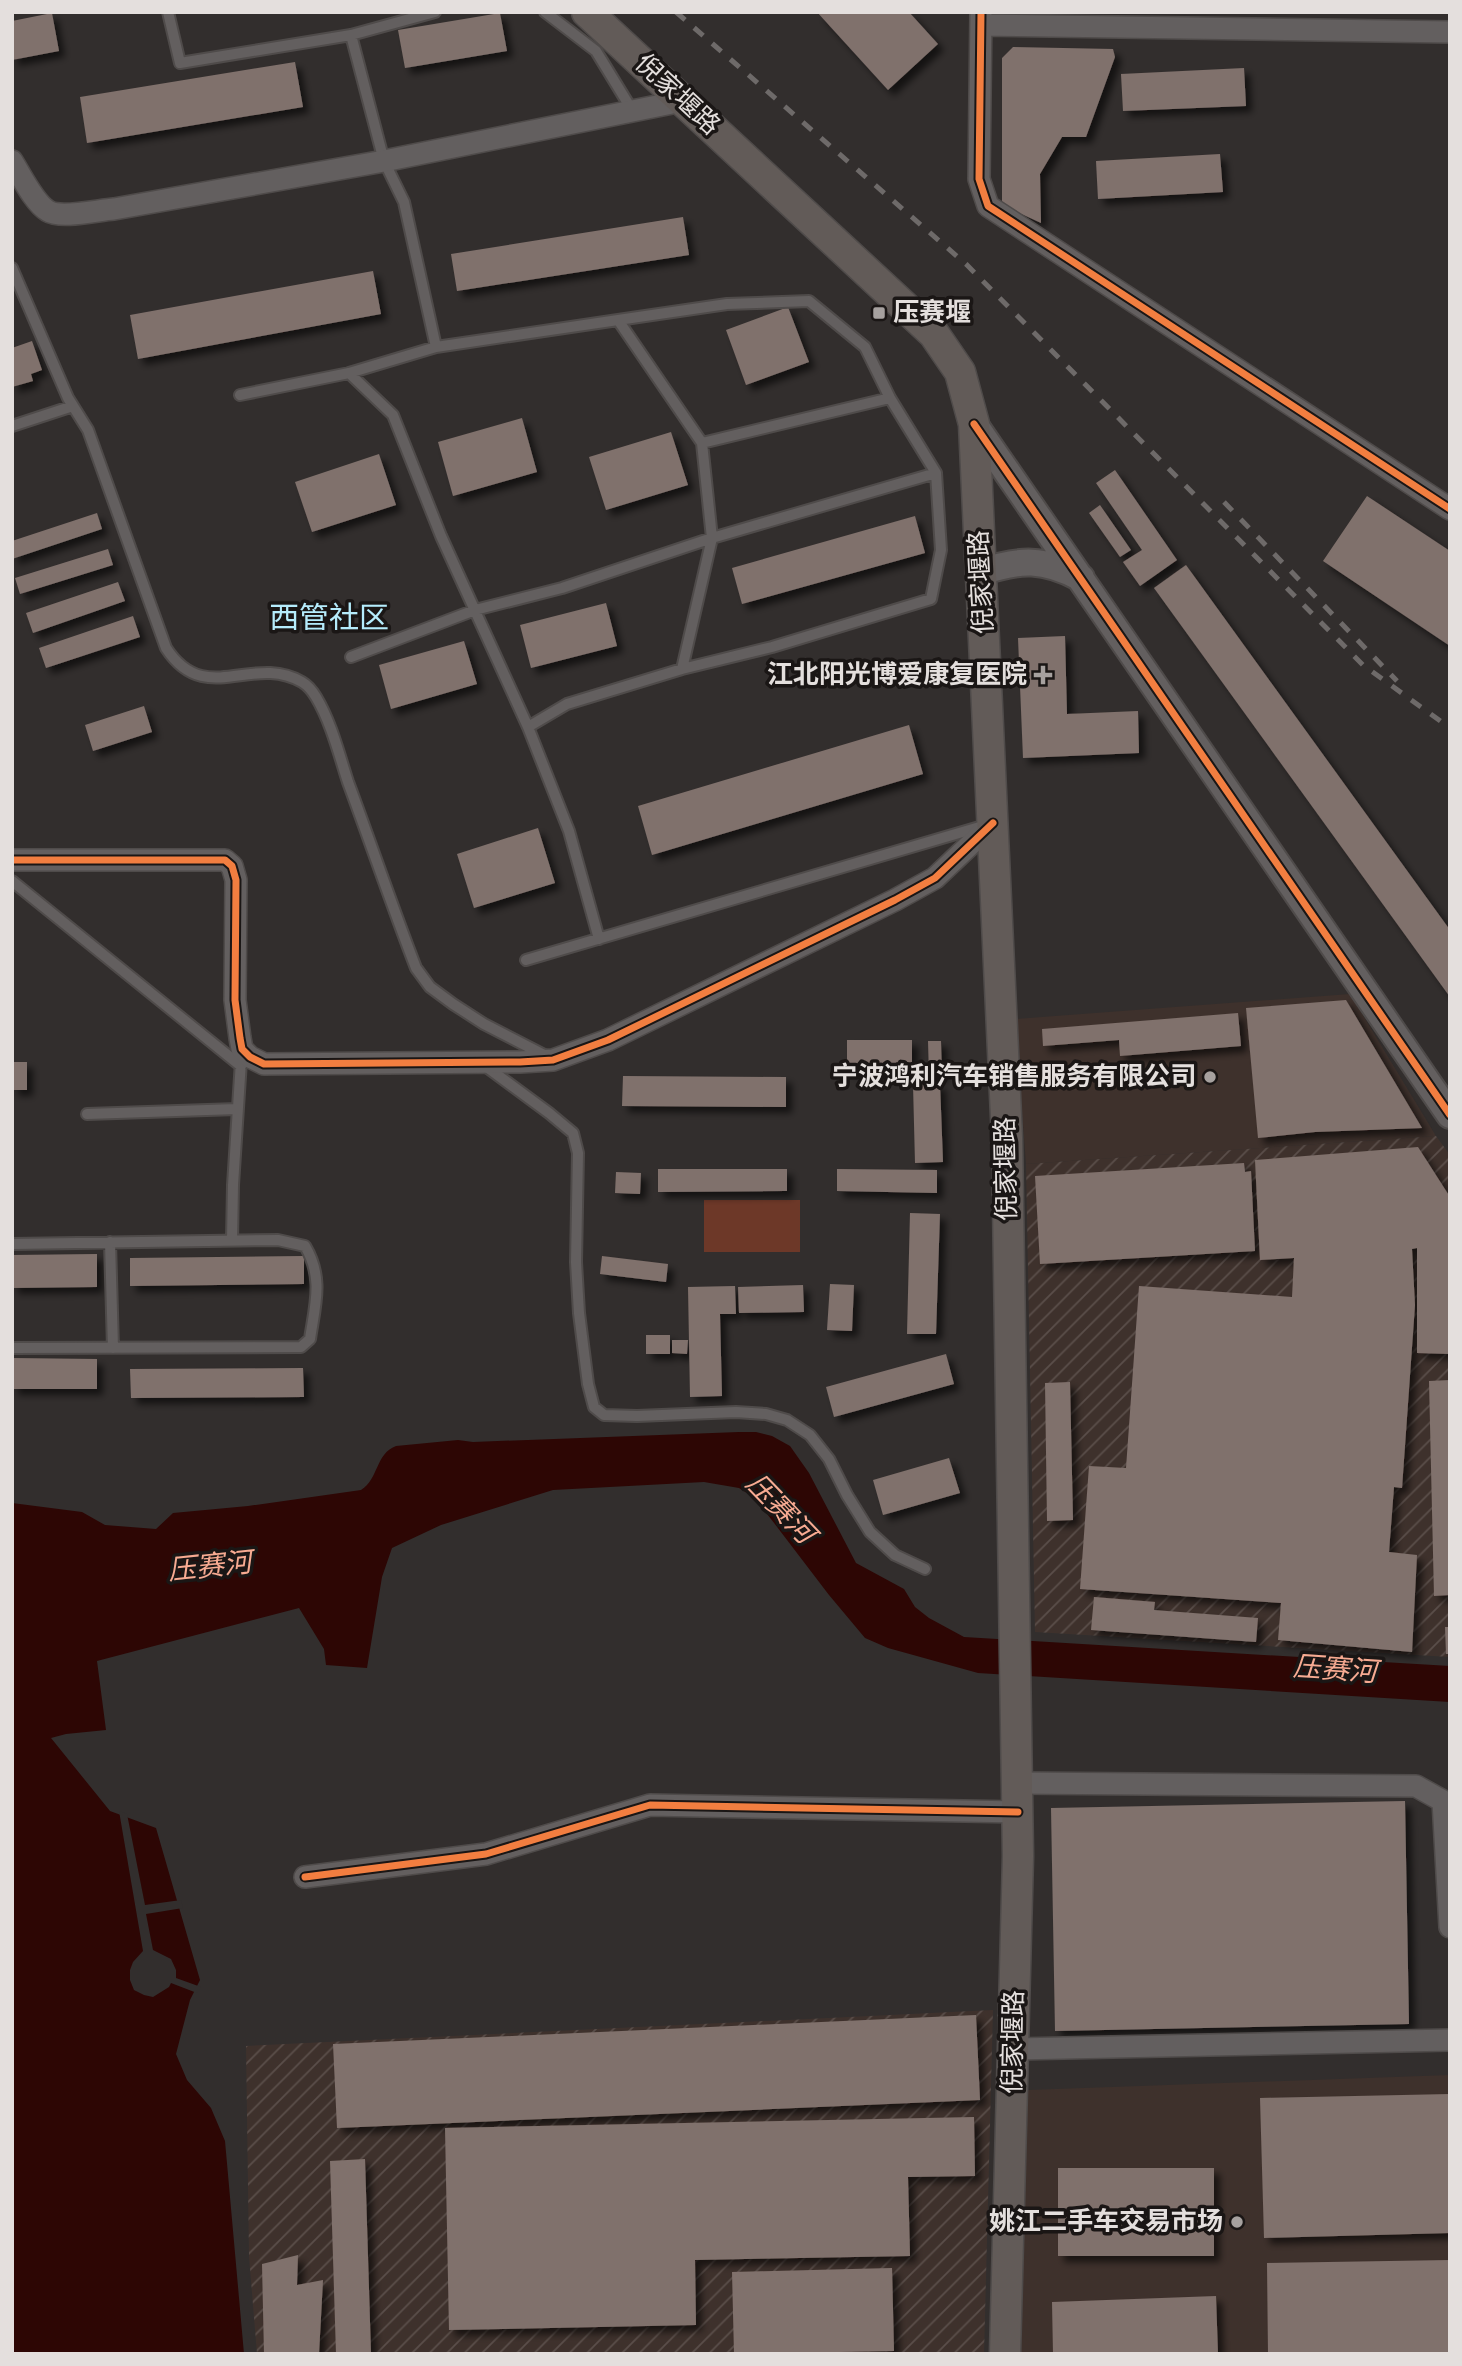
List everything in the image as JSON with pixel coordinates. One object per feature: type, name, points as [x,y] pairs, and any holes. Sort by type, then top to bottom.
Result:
[{"type":"main road","name":"倪家堰路","points":[[587,12],[934,334],[960,372],[974,424],[1007,1138],[1014,1565],[1017,1797],[1005,2354]]},
{"type":"street","points":[[1450,32],[981,19],[979,180],[988,206],[1450,509]]},
{"type":"street","points":[[12,161],[41,206],[51,213],[69,214],[114,209],[384,161],[682,101]]},
{"type":"street","points":[[974,424],[1450,1115]]},
{"type":"street","points":[[981,572],[1028,562],[1058,565],[1081,578]]},
{"type":"street","points":[[12,860],[225,860],[232,866],[236,880],[235,1000],[241,1058],[250,1057],[264,1064],[482,1063],[553,1060],[608,1040],[895,900],[934,878],[993,823]]},
{"type":"street","points":[[305,1877],[486,1854],[650,1805],[1416,1786],[1443,1801],[1450,1927]]},
{"type":"street","points":[[1013,2049],[1450,2040]]},
{"type":"lane","points":[[168,12],[180,64],[351,35],[435,12]]},
{"type":"lane","points":[[545,12],[596,51],[632,110]]},
{"type":"lane","points":[[351,35],[384,161],[404,202],[436,347]]},
{"type":"lane","points":[[12,268],[73,407],[88,430],[166,648],[176,662],[190,673],[208,678],[268,672],[304,683],[316,697],[332,735],[416,968],[430,987],[453,1004],[484,1024],[553,1060]]},
{"type":"lane","points":[[240,395],[349,373],[436,347],[727,304],[809,301],[864,346],[890,398],[936,473],[941,550],[932,599],[567,704],[528,727]]},
{"type":"lane","points":[[618,320],[702,443],[712,538],[682,669]]},
{"type":"lane","points":[[349,373],[393,415],[441,536],[528,727],[569,831],[599,939]]},
{"type":"lane","points":[[702,443],[890,398]]},
{"type":"lane","points":[[12,426],[73,407]]},
{"type":"lane","points":[[351,657],[475,610],[562,588],[712,538],[936,473]]},
{"type":"lane","points":[[526,960],[993,823]]},
{"type":"lane","points":[[12,881],[241,1058],[232,1240]]},
{"type":"lane","points":[[482,1063],[573,1133],[578,1153],[576,1262],[579,1313],[588,1384],[594,1407],[604,1415],[736,1412],[766,1414],[786,1420],[810,1435],[829,1460],[870,1532],[895,1555],[925,1569]]},
{"type":"lane","points":[[87,1114],[237,1109]]},
{"type":"lane","points":[[12,1244],[278,1240],[304,1246],[313,1260],[317,1275],[310,1339],[301,1347],[12,1348]]},
{"type":"lane","points":[[110,1242],[113,1348]]},
{"type":"shaded area","name":"宁波鸿利汽车销售服务有限公司","points":[[1350,994],[1436,1136],[1026,1164],[1015,1019]]},
{"type":"shaded area","points":[[1436,1136],[1450,1155],[1450,1657],[1035,1632],[1026,1164]]},
{"type":"shaded area","points":[[704,1200],[800,1200],[800,1252],[704,1252]]},
{"type":"shaded area","points":[[993,2010],[984,2354],[257,2354],[249,2256],[246,2046]]},
{"type":"shaded area","name":"姚江二手车交易市场","points":[[1450,2075],[1450,2354],[1020,2354],[1028,2090]]},
{"type":"water","name":"压赛河","points":[[739,1432],[772,1436],[790,1446],[809,1473],[856,1563],[904,1589],[915,1607],[964,1637],[1450,1666],[1450,1702],[978,1673],[888,1648],[865,1638],[755,1498],[739,1488],[704,1482],[553,1490],[441,1525],[392,1548],[382,1577],[367,1668],[326,1665],[324,1649],[299,1608],[97,1661],[106,1730],[51,1738],[110,1811],[156,1828],[200,1980],[190,2000],[176,2054],[187,2080],[211,2108],[225,2141],[244,2354],[12,2354],[12,1503],[82,1512],[105,1525],[156,1529],[173,1513],[248,1506],[361,1490],[371,1480],[384,1455],[396,1446],[458,1440],[473,1442]]},
{"type":"pier","points":[[119,1811],[127,1814],[145,1905],[181,1900],[183,1908],[146,1914],[153,1950],[171,1959],[176,1978],[201,1987],[197,1993],[171,1983],[153,1997],[134,1990],[130,1970],[143,1951]]},
{"type":"building","points":[[817,12],[909,12],[938,44],[888,90]]},
{"type":"building","points":[[52,13],[59,51],[12,60],[12,21]]},
{"type":"building","points":[[500,13],[507,51],[405,68],[398,30]]},
{"type":"building","points":[[1013,47],[1113,49],[1115,57],[1086,137],[1062,137],[1040,174],[1041,223],[1002,205],[1002,58]]},
{"type":"building","points":[[295,62],[303,107],[87,143],[80,97]]},
{"type":"building","points":[[1244,68],[1246,106],[1123,111],[1121,74]]},
{"type":"building","points":[[1220,154],[1223,192],[1098,199],[1096,161]]},
{"type":"building","points":[[683,217],[689,255],[457,291],[451,254]]},
{"type":"building","points":[[373,271],[381,314],[138,359],[130,315]]},
{"type":"building","points":[[788,307],[809,362],[746,385],[726,330]]},
{"type":"building","points":[[32,341],[42,370],[31,374],[33,381],[12,387],[12,348]]},
{"type":"building","points":[[522,418],[537,472],[453,496],[438,442]]},
{"type":"building","points":[[671,432],[688,485],[606,510],[589,457]]},
{"type":"building","points":[[379,454],[396,505],[312,532],[295,482]]},
{"type":"building","points":[[1115,470],[1177,560],[1140,586],[1123,562],[1142,550],[1096,483]]},
{"type":"building","points":[[1367,496],[1450,551],[1450,646],[1323,561]]},
{"type":"building","points":[[1100,505],[1131,550],[1120,557],[1089,513]]},
{"type":"building","points":[[97,513],[102,529],[12,559],[12,541]]},
{"type":"building","points":[[915,516],[925,553],[742,604],[732,568]]},
{"type":"building","points":[[108,549],[113,565],[20,594],[15,578]]},
{"type":"building","points":[[1186,565],[1450,930],[1450,997],[1154,588]]},
{"type":"building","points":[[118,582],[125,601],[33,633],[26,613]]},
{"type":"building","points":[[606,603],[617,646],[531,668],[520,625]]},
{"type":"building","points":[[133,616],[140,637],[46,668],[39,648]]},
{"type":"building","name":"江北阳光博爱康复医院","points":[[1065,636],[1067,714],[1138,711],[1139,753],[1023,758],[1018,638]]},
{"type":"building","points":[[464,641],[477,684],[391,709],[379,665]]},
{"type":"building","points":[[144,706],[152,732],[93,751],[85,725]]},
{"type":"building","points":[[909,725],[923,774],[652,855],[638,806]]},
{"type":"building","points":[[538,828],[555,883],[474,908],[457,854]]},
{"type":"building","points":[[1346,1000],[1422,1128],[1315,1132],[1258,1138],[1246,1008]]},
{"type":"building","points":[[1238,1013],[1241,1046],[1120,1056],[1119,1040],[1043,1046],[1042,1029]]},
{"type":"building","points":[[847,1040],[912,1040],[912,1071],[847,1071]]},
{"type":"building","points":[[928,1041],[941,1041],[942,1076],[929,1076]]},
{"type":"building","points":[[12,1062],[27,1062],[27,1090],[12,1090]]},
{"type":"building","points":[[623,1076],[786,1077],[786,1107],[622,1106]]},
{"type":"building","points":[[940,1083],[943,1162],[915,1163],[913,1084]]},
{"type":"building","points":[[1418,1147],[1450,1197],[1450,1354],[1417,1353],[1417,1248],[1412,1249],[1415,1305],[1402,1488],[1394,1487],[1389,1552],[1417,1555],[1412,1652],[1278,1640],[1281,1603],[1080,1589],[1089,1466],[1126,1468],[1139,1286],[1292,1297],[1294,1258],[1260,1260],[1255,1160]]},
{"type":"building","points":[[1244,1163],[1245,1172],[1251,1171],[1255,1251],[1040,1264],[1035,1176]]},
{"type":"building","points":[[658,1169],[787,1169],[787,1191],[658,1192]]},
{"type":"building","points":[[837,1169],[937,1170],[937,1193],[837,1191]]},
{"type":"building","points":[[616,1172],[641,1173],[640,1194],[615,1193]]},
{"type":"building","points":[[910,1213],[940,1214],[936,1334],[907,1334]]},
{"type":"building","points":[[97,1254],[97,1287],[12,1288],[12,1255]]},
{"type":"building","points":[[304,1256],[304,1284],[130,1286],[130,1258]]},
{"type":"building","points":[[602,1256],[668,1264],[666,1282],[600,1274]]},
{"type":"building","points":[[830,1284],[854,1285],[852,1331],[827,1330]]},
{"type":"building","points":[[803,1285],[804,1312],[739,1313],[738,1287]]},
{"type":"building","points":[[735,1286],[736,1314],[720,1314],[722,1396],[690,1397],[688,1287]]},
{"type":"building","points":[[646,1335],[670,1335],[670,1354],[646,1354]]},
{"type":"building","points":[[672,1340],[688,1340],[687,1354],[672,1353]]},
{"type":"building","points":[[946,1354],[954,1384],[834,1417],[826,1387]]},
{"type":"building","points":[[12,1358],[97,1359],[97,1389],[12,1389]]},
{"type":"building","points":[[303,1368],[304,1397],[131,1398],[130,1369]]},
{"type":"building","points":[[1450,1380],[1450,1595],[1434,1596],[1429,1381]]},
{"type":"building","points":[[1070,1382],[1073,1520],[1047,1521],[1045,1383]]},
{"type":"building","points":[[949,1458],[960,1493],[883,1515],[873,1480]]},
{"type":"building","points":[[1094,1597],[1155,1602],[1154,1610],[1258,1618],[1256,1642],[1091,1630]]},
{"type":"building","points":[[1445,1627],[1450,1627],[1450,1654],[1446,1654]]},
{"type":"building","points":[[1405,1801],[1409,2024],[1055,2031],[1051,1808]]},
{"type":"building","points":[[976,2015],[980,2100],[337,2128],[333,2044]]},
{"type":"building","points":[[1450,2094],[1450,2233],[1264,2238],[1260,2098]]},
{"type":"building","points":[[974,2117],[975,2176],[908,2177],[910,2256],[695,2260],[696,2325],[449,2330],[445,2128]]},
{"type":"building","points":[[365,2159],[371,2354],[336,2354],[330,2161]]},
{"type":"building","points":[[1058,2168],[1214,2168],[1214,2256],[1058,2256]]},
{"type":"building","points":[[298,2255],[297,2285],[323,2280],[319,2354],[264,2354],[262,2264]]},
{"type":"building","points":[[1450,2260],[1450,2354],[1268,2354],[1267,2263]]},
{"type":"building","points":[[892,2268],[894,2351],[734,2354],[732,2272]]},
{"type":"building","points":[[1216,2296],[1218,2354],[1053,2354],[1052,2302]]},
{"type":"railway","points":[[676,12],[967,265],[1363,665],[1450,728]]},
{"type":"railway","points":[[1224,502],[1397,681]]},
{"type":"cycle path","points":[[981,12],[979,179],[988,206],[1450,509]]},
{"type":"cycle path","points":[[974,424],[1450,1115]]},
{"type":"cycle path","points":[[12,860],[225,860],[232,866],[236,880],[235,1000],[242,1049],[250,1057],[264,1064],[520,1062],[553,1060],[608,1040],[895,900],[935,878],[993,823]]},
{"type":"cycle path","points":[[305,1877],[486,1854],[650,1805],[1018,1812]]},
{"type":"place","name":"压赛堰","points":[[879,313]]},
{"type":"place","name":"江北阳光博爱康复医院","points":[[1043,675]]},
{"type":"place","name":"宁波鸿利汽车销售服务有限公司","points":[[1210,1077]]},
{"type":"place","name":"姚江二手车交易市场","points":[[1237,2222]]},
{"type":"district","name":"西管社区","points":[[329,619]]}]
